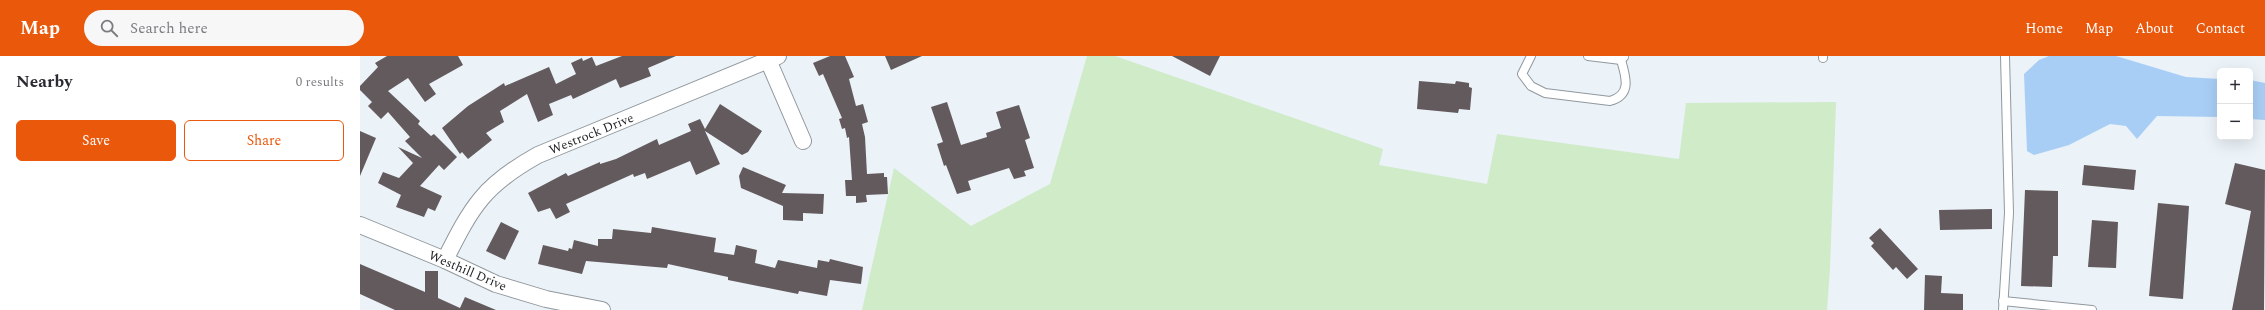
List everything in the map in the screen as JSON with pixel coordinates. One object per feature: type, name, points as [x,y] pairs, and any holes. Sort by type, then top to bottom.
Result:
[{"type":"street","points":[[773,58],[803,141]]},
{"type":"street","name":"Westrock Drive","points":[[445,260],[465,220],[477,201],[494,183],[514,168],[538,155],[773,58]]},
{"type":"street","name":"Westhill Drive","points":[[360,225],[445,260],[496,284],[546,299],[602,310]]},
{"type":"lane","points":[[1531,56],[1522,74],[1531,86],[1545,93],[1610,101],[1617,99],[1624,93],[1627,83],[1622,58],[1588,56]]},
{"type":"lane","points":[[2003,310],[2009,213],[2005,56]]},
{"type":"lane","points":[[2003,301],[2092,310]]},
{"type":"green space","points":[[1087,56],[1115,56],[1383,149],[1379,165],[1487,184],[1497,134],[1679,159],[1686,103],[1836,102],[1827,310],[862,310],[894,168],[971,226],[1050,184]]},
{"type":"water","points":[[2049,56],[2116,56],[2186,77],[2217,79],[2217,117],[2157,116],[2137,139],[2126,126],[2110,124],[2069,145],[2034,155],[2027,151],[2024,74],[2039,60]]},
{"type":"water","points":[[2253,81],[2265,83],[2265,120],[2253,119]]},
{"type":"building","points":[[387,56],[458,56],[463,65],[429,84],[436,94],[425,102],[408,78],[388,91],[420,121],[418,124],[431,136],[434,134],[457,157],[444,170],[439,165],[420,186],[442,196],[435,211],[428,208],[424,217],[396,207],[401,195],[378,183],[383,172],[399,178],[413,163],[398,147],[422,158],[405,141],[410,137],[388,112],[381,119],[368,106],[372,102],[360,90],[360,86],[378,67],[375,63]]},
{"type":"building","points":[[622,56],[676,56],[648,68],[651,76],[620,88],[616,79],[573,99],[571,95],[549,104],[553,115],[538,122],[527,94],[500,111],[504,122],[486,133],[492,140],[468,159],[462,152],[460,154],[442,128],[468,106],[504,83],[505,86],[549,67],[556,84],[576,74],[571,63],[582,58],[583,61],[592,57],[596,66]]},
{"type":"building","points":[[830,56],[845,56],[854,77],[849,79],[856,106],[863,104],[868,122],[862,124],[865,137],[867,174],[884,173],[884,177],[887,177],[888,194],[866,195],[867,202],[856,203],[856,196],[846,196],[845,180],[852,180],[849,137],[847,138],[845,128],[842,129],[839,119],[842,118],[823,74],[819,76],[813,63]]},
{"type":"building","points":[[885,56],[922,56],[891,70]]},
{"type":"building","points":[[1172,56],[1220,56],[1210,76]]},
{"type":"building","points":[[1419,81],[1455,84],[1456,81],[1469,83],[1469,87],[1472,88],[1470,110],[1459,109],[1458,113],[1417,109]]},
{"type":"building","points":[[947,102],[961,145],[987,137],[986,133],[1001,128],[996,112],[1019,105],[1030,138],[1025,140],[1034,168],[1024,171],[1026,176],[1014,179],[1009,168],[968,181],[971,190],[957,194],[946,165],[944,166],[937,144],[943,142],[931,107]]},
{"type":"building","points":[[720,104],[762,131],[748,152],[742,155],[705,131],[720,164],[696,175],[690,161],[647,179],[645,173],[634,177],[633,174],[566,204],[570,212],[556,219],[550,208],[538,212],[528,193],[566,173],[568,176],[600,162],[600,164],[616,159],[657,139],[659,145],[691,131],[688,124],[700,119],[705,129]]},
{"type":"building","points":[[360,131],[376,138],[360,176]]},
{"type":"building","points":[[2235,163],[2265,170],[2264,310],[2232,310],[2251,211],[2225,204]]},
{"type":"building","points":[[2084,165],[2136,170],[2134,190],[2082,185]]},
{"type":"building","points":[[743,167],[786,185],[782,193],[824,194],[823,214],[803,213],[803,221],[783,220],[783,206],[741,188],[739,176]]},
{"type":"building","points":[[2025,190],[2058,191],[2058,256],[2053,256],[2052,287],[2021,286]]},
{"type":"building","points":[[2158,203],[2189,206],[2183,299],[2149,296]]},
{"type":"building","points":[[1992,209],[1992,229],[1940,230],[1939,210]]},
{"type":"building","points":[[2092,220],[2118,222],[2116,268],[2088,267]]},
{"type":"building","points":[[501,222],[519,231],[505,260],[486,251]]},
{"type":"building","points":[[652,227],[716,238],[714,252],[734,255],[736,245],[757,250],[755,263],[775,268],[778,260],[817,268],[818,260],[829,262],[830,259],[863,267],[861,284],[830,280],[827,296],[799,291],[798,294],[728,280],[728,277],[668,264],[667,268],[586,261],[582,274],[538,264],[543,245],[568,251],[569,248],[572,249],[574,240],[598,246],[598,239],[612,239],[613,229],[651,233]]},
{"type":"building","points":[[1880,228],[1918,269],[1907,279],[1896,267],[1893,270],[1871,246],[1874,243],[1869,238]]},
{"type":"building","points":[[360,264],[425,292],[425,271],[438,271],[438,298],[460,308],[465,297],[496,310],[395,310],[360,294]]},
{"type":"building","points":[[1925,275],[1942,276],[1941,293],[1963,294],[1963,310],[1924,310]]}]
